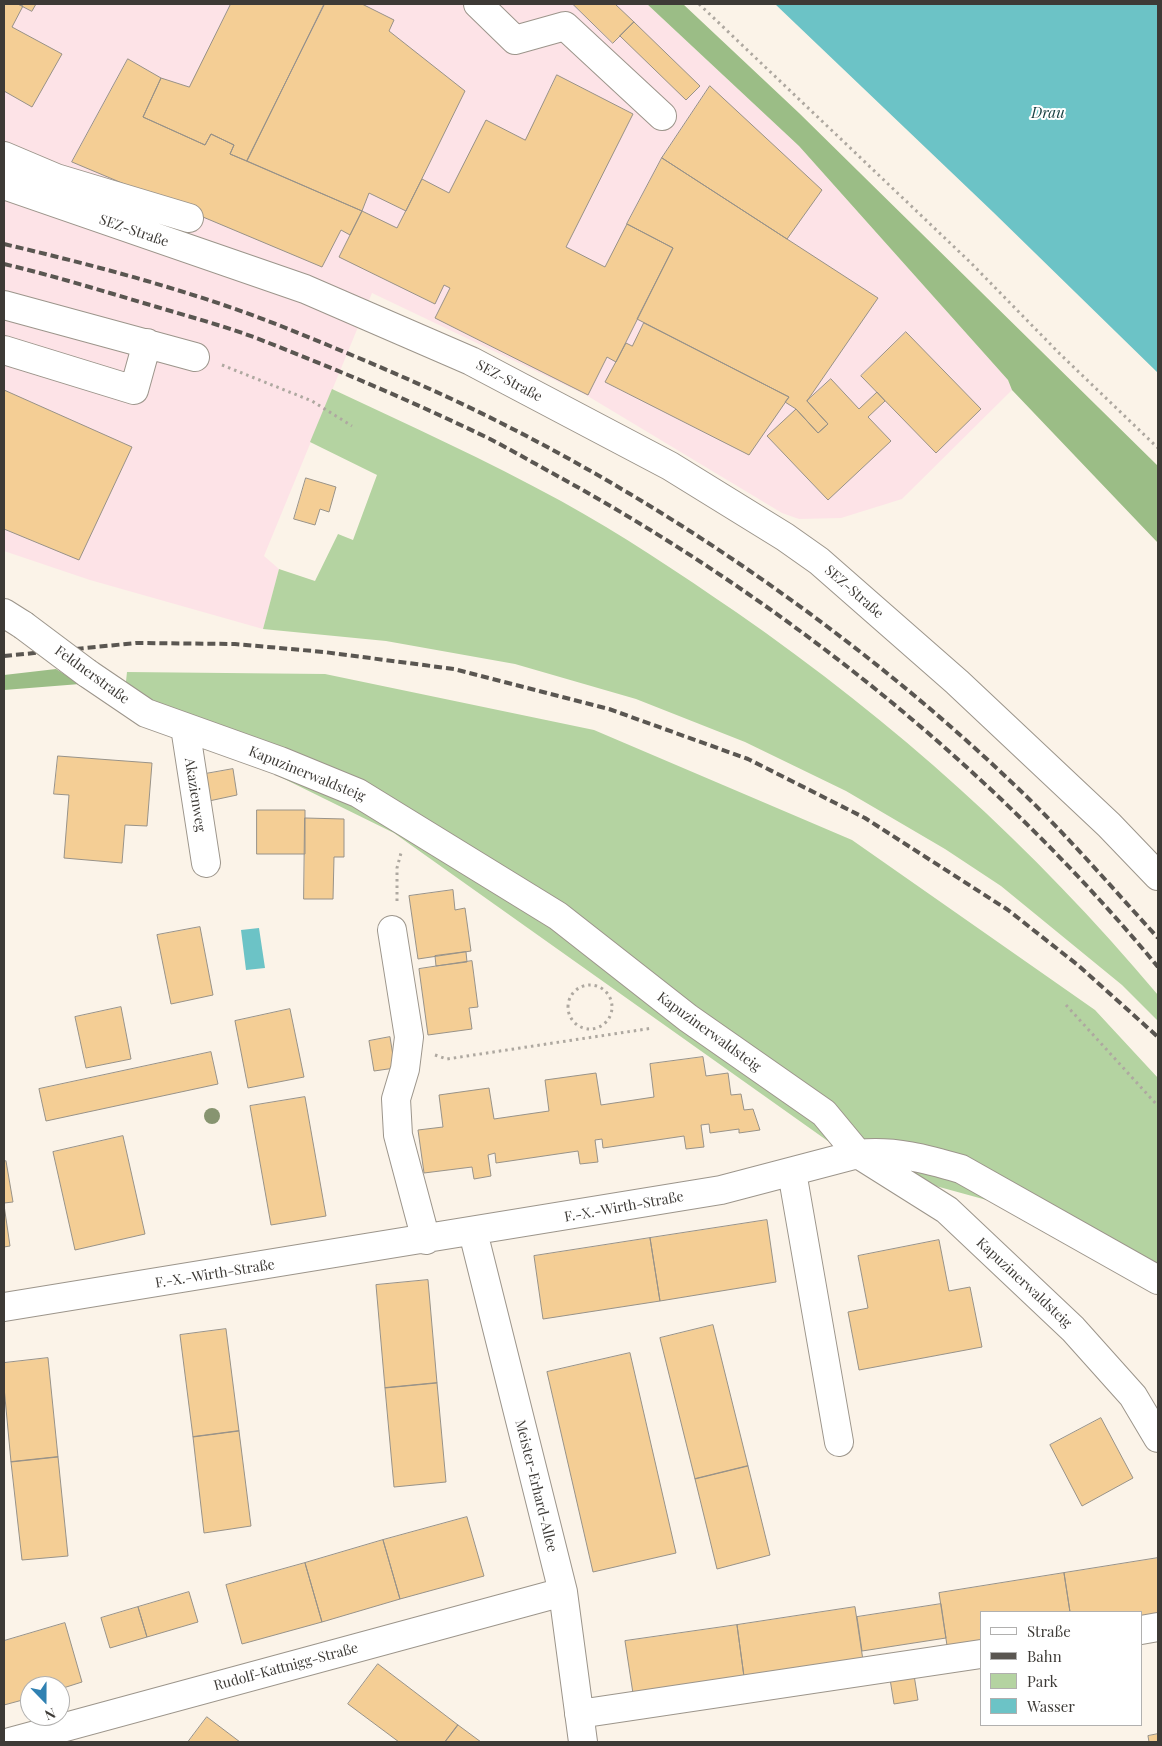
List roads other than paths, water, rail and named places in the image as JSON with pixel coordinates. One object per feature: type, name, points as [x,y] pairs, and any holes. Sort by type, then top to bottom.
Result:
[{"type":"street","points":[[478,4],[515,40],[565,26],[662,116]]},
{"type":"street","points":[[4,156],[56,178],[188,218]]},
{"type":"street","name":"SEZ-Straße","points":[[4,186],[305,289],[471,361],[670,466],[785,537],[819,561],[958,682],[1109,825],[1158,876]]},
{"type":"street","points":[[4,305],[195,357]]},
{"type":"street","points":[[4,350],[134,390],[147,343]]},
{"type":"street","name":"Feldnerstraße","points":[[14,619],[87,673],[146,713],[185,727]]},
{"type":"street","name":"Kapuzinerwaldsteig","points":[[185,727],[280,761],[358,793],[415,826],[558,916],[688,1018],[824,1113],[858,1154],[947,1210],[1073,1328],[1133,1396],[1158,1438]]},
{"type":"street","name":"Akazienweg","points":[[185,727],[206,863]]},
{"type":"street","points":[[392,930],[409,1037],[405,1069],[396,1099],[398,1135],[426,1240]]},
{"type":"street","name":"F.-X.-Wirth-Straße","points":[[4,1307],[426,1240],[721,1190],[858,1154],[894,1153],[926,1158],[961,1169],[1158,1280]]},
{"type":"street","points":[[792,1172],[839,1442]]},
{"type":"street","name":"Meister-Erhard-Allee","points":[[473,1232],[563,1592],[583,1742]]},
{"type":"street","name":"Rudolf-Kattnigg-Straße","points":[[10,1742],[563,1592]]},
{"type":"street","points":[[1142,1630],[1158,1627]]},
{"type":"street","points":[[579,1714],[980,1654]]},
{"type":"water","name":"Drau","points":[[775,4],[1158,4],[1158,373],[993,212]]},
{"type":"water","points":[[259,928],[265,968],[246,970],[241,930]]},
{"type":"railway","points":[[4,244],[144,280],[247,313],[281,326],[392,372],[501,423],[571,460],[641,501],[710,544],[778,590],[908,690],[1027,797],[1158,938]]},
{"type":"railway","points":[[4,264],[80,284],[227,328],[325,365],[490,439],[646,527],[727,580],[806,636],[883,695],[957,758],[1095,894],[1158,967]]},
{"type":"railway","points":[[4,656],[136,643],[235,644],[324,652],[454,669],[609,709],[748,759],[865,818],[1008,910],[1079,966],[1158,1037]]}]
